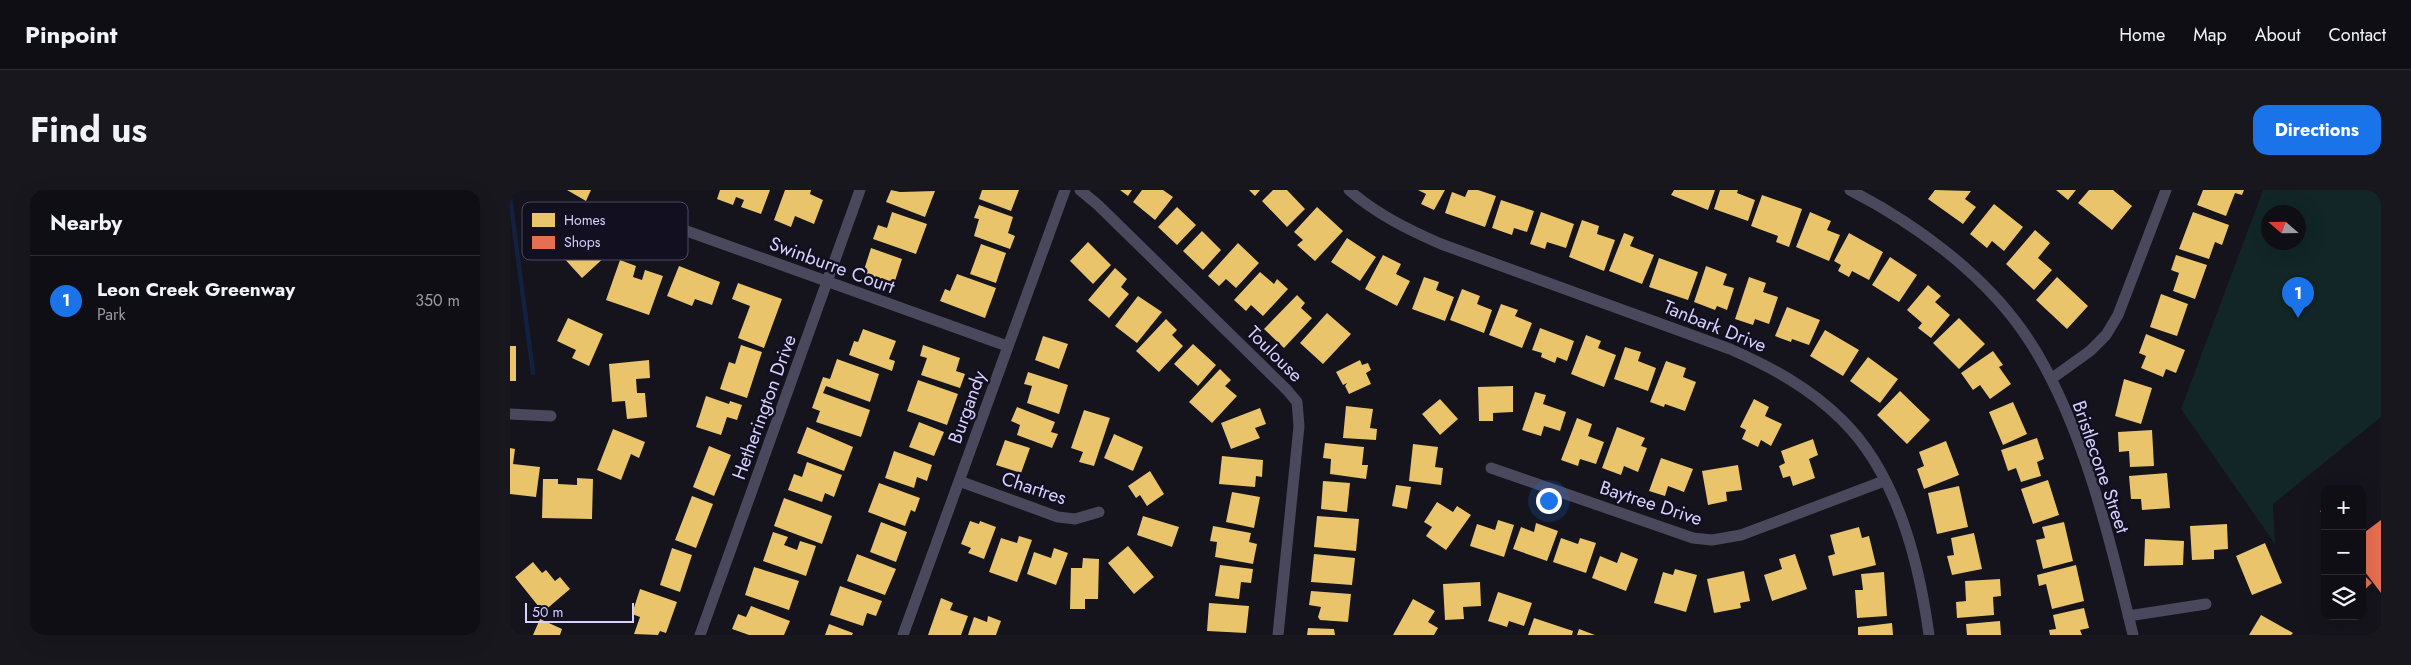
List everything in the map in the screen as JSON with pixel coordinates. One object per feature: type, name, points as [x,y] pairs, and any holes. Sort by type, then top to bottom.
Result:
[{"type":"street","name":"Hetherington Drive","points":[[700,635],[860,190]]},
{"type":"street","name":"Burgandy","points":[[902,635],[1065,190]]},
{"type":"street","name":"Toulouse","points":[[1080,190],[1288,390],[1297,402],[1299,426],[1278,635]]},
{"type":"street","name":"Tanbark Drive","points":[[1349,190],[1381,213],[1410,230],[1441,244],[1697,336],[1768,366],[1825,404],[1844,421],[1866,450],[1897,506],[1923,592],[1929,635]]},
{"type":"street","name":"Bristlecone Street","points":[[1850,190],[1889,210],[1927,236],[1993,296],[2022,330],[2051,379],[2083,455],[2133,635]]},
{"type":"street","points":[[2051,379],[2090,352],[2106,335],[2118,315],[2166,190]]},
{"type":"street","name":"Swinburre Court","points":[[688,232],[1007,346]]},
{"type":"street","points":[[510,414],[551,416]]},
{"type":"street","name":"Baytree Drive","points":[[1491,468],[1693,538],[1712,540],[1741,534],[1884,481]]},
{"type":"street","name":"Chartres","points":[[959,481],[1058,517],[1075,519],[1099,512]]},
{"type":"street","points":[[2128,616],[2206,604]]},
{"type":"green space","points":[[2263,190],[2381,190],[2381,417],[2273,504],[2275,544],[2181,409]]},
{"type":"building: Homes","points":[[567,190],[591,190],[586,201]]},
{"type":"building: Homes","points":[[720,190],[770,190],[761,214],[741,207],[744,200],[736,197],[733,205],[717,199]]},
{"type":"building: Homes","points":[[785,190],[811,190],[810,194],[823,200],[814,224],[795,216],[791,227],[774,220]]},
{"type":"building: Homes","points":[[891,190],[900,192],[935,191],[925,217],[886,202]]},
{"type":"building: Homes","points":[[982,190],[1019,190],[1011,211],[979,199]]},
{"type":"building: Homes","points":[[1120,190],[1132,190],[1128,196]]},
{"type":"building: Homes","points":[[1142,190],[1163,190],[1173,197],[1155,220],[1133,202]]},
{"type":"building: Homes","points":[[1249,190],[1260,190],[1255,196]]},
{"type":"building: Homes","points":[[1273,190],[1287,190],[1305,209],[1287,227],[1262,201]]},
{"type":"building: Homes","points":[[1418,190],[1445,190],[1434,210],[1421,204],[1426,194]]},
{"type":"building: Homes","points":[[1468,190],[1478,190],[1496,196],[1485,227],[1445,213],[1452,192],[1465,197]]},
{"type":"building: Homes","points":[[1674,190],[1715,190],[1708,210],[1671,195]]},
{"type":"building: Homes","points":[[1720,190],[1738,190],[1737,193],[1755,200],[1748,221],[1714,209]]},
{"type":"building: Homes","points":[[1935,190],[1971,191],[1965,199],[1976,207],[1963,224],[1928,199]]},
{"type":"building: Homes","points":[[2056,190],[2076,190],[2068,200]]},
{"type":"building: Homes","points":[[2089,190],[2113,190],[2132,206],[2112,230],[2078,203]]},
{"type":"building: Homes","points":[[2203,190],[2244,190],[2242,195],[2235,193],[2226,216],[2197,205]]},
{"type":"building: Homes","points":[[1762,195],[1802,209],[1789,247],[1776,242],[1778,236],[1751,226]]},
{"type":"building: Homes","points":[[1501,200],[1534,211],[1527,232],[1514,228],[1512,235],[1492,228]]},
{"type":"building: Homes","points":[[1994,204],[2023,227],[2004,251],[1992,241],[1987,248],[1970,234]]},
{"type":"building: Homes","points":[[979,205],[1013,217],[1008,233],[1015,236],[1010,249],[974,236],[979,219],[974,218]]},
{"type":"building: Homes","points":[[1177,207],[1196,225],[1177,245],[1158,227]]},
{"type":"building: Homes","points":[[1317,207],[1343,231],[1315,261],[1297,245],[1303,240],[1294,232]]},
{"type":"building: Homes","points":[[892,212],[927,224],[916,254],[873,239],[878,225],[887,228]]},
{"type":"building: Homes","points":[[1541,212],[1574,224],[1566,248],[1547,242],[1545,249],[1530,244]]},
{"type":"building: Homes","points":[[1810,212],[1831,221],[1827,230],[1840,235],[1829,261],[1796,247]]},
{"type":"building: Homes","points":[[2193,212],[2229,225],[2222,245],[2215,242],[2209,259],[2179,249]]},
{"type":"building: Homes","points":[[1582,220],[1599,226],[1597,234],[1615,240],[1604,271],[1569,257]]},
{"type":"building: Homes","points":[[2035,230],[2050,243],[2038,258],[2052,270],[2034,290],[2006,264]]},
{"type":"building: Homes","points":[[1202,231],[1221,250],[1203,270],[1183,251]]},
{"type":"building: Homes","points":[[1624,233],[1634,237],[1630,246],[1654,255],[1642,284],[1609,271]]},
{"type":"building: Homes","points":[[1849,233],[1883,252],[1869,280],[1852,271],[1849,277],[1838,271],[1841,265],[1834,261]]},
{"type":"building: Homes","points":[[1347,238],[1376,257],[1360,281],[1331,262]]},
{"type":"building: Homes","points":[[1088,242],[1111,265],[1093,284],[1070,261]]},
{"type":"building: Homes","points":[[1238,243],[1259,263],[1236,288],[1226,279],[1219,286],[1208,276]]},
{"type":"building: Homes","points":[[981,244],[1006,253],[996,283],[970,274]]},
{"type":"building: Homes","points":[[871,248],[902,259],[894,284],[863,273]]},
{"type":"building: Homes","points":[[1383,255],[1401,264],[1396,274],[1410,281],[1397,306],[1365,289]]},
{"type":"building: Homes","points":[[2176,255],[2207,265],[2195,299],[2173,291],[2179,273],[2171,270]]},
{"type":"building: Homes","points":[[1890,257],[1917,275],[1899,302],[1872,285]]},
{"type":"building: Homes","points":[[1659,258],[1698,272],[1688,300],[1649,287]]},
{"type":"building: Homes","points":[[566,260],[602,260],[582,278]]},
{"type":"building: Homes","points":[[620,260],[636,266],[633,277],[642,280],[645,270],[663,276],[649,315],[606,300]]},
{"type":"building: Homes","points":[[679,266],[720,282],[712,305],[695,299],[692,306],[667,296]]},
{"type":"building: Homes","points":[[1706,266],[1727,274],[1723,285],[1734,288],[1727,310],[1717,306],[1715,310],[1694,302]]},
{"type":"building: Homes","points":[[1115,268],[1127,279],[1121,287],[1129,294],[1109,318],[1088,300]]},
{"type":"building: Homes","points":[[1260,272],[1274,284],[1277,279],[1288,289],[1263,316],[1251,305],[1246,311],[1234,300]]},
{"type":"building: Homes","points":[[957,274],[996,288],[985,318],[940,301],[945,289],[950,291]]},
{"type":"building: Homes","points":[[1424,277],[1439,282],[1436,290],[1454,297],[1445,321],[1412,309]]},
{"type":"building: Homes","points":[[1749,277],[1766,283],[1763,292],[1778,297],[1769,324],[1755,319],[1753,325],[1735,319]]},
{"type":"building: Homes","points":[[2057,277],[2088,306],[2067,329],[2036,300]]},
{"type":"building: Homes","points":[[738,283],[782,299],[764,348],[738,338],[750,306],[732,299]]},
{"type":"building: Homes","points":[[1928,285],[1941,296],[1935,302],[1950,315],[1931,338],[1918,328],[1922,323],[1907,310]]},
{"type":"building: Homes","points":[[1462,289],[1480,296],[1477,304],[1492,310],[1484,333],[1450,320]]},
{"type":"building: Homes","points":[[2161,294],[2188,304],[2177,336],[2150,327]]},
{"type":"building: Homes","points":[[1297,295],[1305,303],[1301,308],[1312,318],[1284,348],[1264,329]]},
{"type":"building: Homes","points":[[1138,296],[1162,312],[1137,343],[1115,326]]},
{"type":"building: Homes","points":[[1501,304],[1518,310],[1515,316],[1532,323],[1522,348],[1489,335]]},
{"type":"building: Homes","points":[[1787,307],[1820,320],[1809,345],[1792,339],[1791,342],[1775,336]]},
{"type":"building: Homes","points":[[1327,313],[1351,334],[1323,364],[1300,343]]},
{"type":"building: Homes","points":[[568,318],[603,334],[589,366],[572,358],[576,350],[557,341]]},
{"type":"building: Homes","points":[[1959,318],[1985,344],[1959,369],[1933,343]]},
{"type":"building: Homes","points":[[1166,319],[1177,330],[1172,335],[1183,346],[1159,372],[1136,351]]},
{"type":"building: Homes","points":[[1540,328],[1574,341],[1567,361],[1557,357],[1555,363],[1541,357],[1542,353],[1532,350]]},
{"type":"building: Homes","points":[[863,329],[896,341],[889,359],[895,361],[892,371],[849,355],[854,341],[858,342]]},
{"type":"building: Homes","points":[[1825,330],[1859,350],[1843,376],[1810,356]]},
{"type":"building: Homes","points":[[2146,334],[2185,350],[2176,373],[2166,369],[2163,377],[2141,368],[2146,356],[2139,353]]},
{"type":"building: Homes","points":[[1586,335],[1601,341],[1598,348],[1616,355],[1604,387],[1571,374]]},
{"type":"building: Homes","points":[[1043,336],[1068,344],[1059,369],[1035,360]]},
{"type":"building: Homes","points":[[1193,344],[1216,365],[1198,386],[1174,364]]},
{"type":"building: Homes","points":[[741,345],[762,352],[747,398],[720,389],[729,362],[735,364]]},
{"type":"building: Homes","points":[[923,345],[960,358],[956,371],[965,374],[960,388],[921,375],[927,358],[920,356]]},
{"type":"building: Homes","points":[[510,346],[516,346],[516,381],[510,381]]},
{"type":"building: Homes","points":[[1625,347],[1641,352],[1638,361],[1656,368],[1648,391],[1614,379]]},
{"type":"building: Homes","points":[[1993,351],[2003,365],[1999,367],[2011,384],[1990,399],[1980,385],[1973,390],[1961,373]]},
{"type":"building: Homes","points":[[1868,357],[1898,379],[1880,403],[1850,381]]},
{"type":"building: Homes","points":[[837,359],[879,374],[870,402],[826,386],[823,393],[870,410],[861,437],[816,422],[820,411],[812,408],[823,377],[830,379]]},
{"type":"building: Homes","points":[[649,360],[650,378],[636,379],[637,393],[645,393],[647,417],[627,419],[625,401],[612,402],[609,364]]},
{"type":"building: Homes","points":[[1360,360],[1362,365],[1368,363],[1371,370],[1366,373],[1371,384],[1349,394],[1345,386],[1347,383],[1343,385],[1336,372]]},
{"type":"building: Homes","points":[[1666,361],[1686,368],[1683,377],[1696,382],[1685,411],[1665,404],[1664,407],[1650,402]]},
{"type":"building: Homes","points":[[1220,369],[1231,380],[1225,386],[1237,396],[1212,423],[1189,402]]},
{"type":"building: Homes","points":[[1028,372],[1068,385],[1059,414],[1027,403],[1032,386],[1024,384]]},
{"type":"building: Homes","points":[[2124,379],[2152,388],[2141,424],[2115,416]]},
{"type":"building: Homes","points":[[918,380],[958,394],[947,425],[907,411]]},
{"type":"building: Homes","points":[[1513,386],[1513,412],[1493,413],[1493,421],[1479,421],[1478,387]]},
{"type":"building: Homes","points":[[1900,391],[1930,420],[1907,444],[1877,415]]},
{"type":"building: Homes","points":[[1535,392],[1546,395],[1543,404],[1566,412],[1560,431],[1544,426],[1541,436],[1522,430]]},
{"type":"building: Homes","points":[[706,396],[729,404],[730,401],[742,405],[737,420],[727,417],[721,435],[696,427]]},
{"type":"building: Homes","points":[[1440,399],[1458,419],[1440,435],[1422,414]]},
{"type":"building: Homes","points":[[1754,399],[1769,407],[1765,416],[1782,424],[1771,446],[1761,440],[1758,447],[1742,439],[1746,430],[1740,427]]},
{"type":"building: Homes","points":[[2013,402],[2027,434],[2003,445],[1989,412]]},
{"type":"building: Homes","points":[[1346,406],[1373,409],[1370,428],[1377,429],[1376,440],[1343,438]]},
{"type":"building: Homes","points":[[1017,407],[1055,422],[1051,432],[1058,434],[1052,448],[1017,435],[1020,425],[1011,421]]},
{"type":"building: Homes","points":[[1260,408],[1266,424],[1255,428],[1260,438],[1231,449],[1221,423]]},
{"type":"building: Homes","points":[[1084,410],[1110,418],[1094,466],[1079,462],[1083,452],[1071,448]]},
{"type":"building: Homes","points":[[1577,418],[1592,424],[1588,436],[1604,442],[1596,464],[1580,459],[1578,466],[1561,460]]},
{"type":"building: Homes","points":[[919,422],[944,432],[934,456],[909,447]]},
{"type":"building: Homes","points":[[807,427],[853,447],[844,471],[797,453]]},
{"type":"building: Homes","points":[[1617,427],[1645,438],[1641,446],[1647,448],[1638,472],[1624,466],[1621,475],[1602,468]]},
{"type":"building: Homes","points":[[613,429],[645,442],[639,458],[631,454],[621,480],[597,470]]},
{"type":"building: Homes","points":[[2152,430],[2154,466],[2130,467],[2129,451],[2119,452],[2118,432]]},
{"type":"building: Homes","points":[[1114,434],[1143,447],[1133,471],[1104,458]]},
{"type":"building: Homes","points":[[2037,438],[2044,459],[2037,462],[2041,476],[2021,482],[2016,468],[2008,471],[2001,450]]},
{"type":"building: Homes","points":[[1813,439],[1818,455],[1809,459],[1815,478],[1793,486],[1790,476],[1783,478],[1779,466],[1785,463],[1781,451]]},
{"type":"building: Homes","points":[[1005,440],[1030,448],[1021,473],[996,465]]},
{"type":"building: Homes","points":[[1946,441],[1959,475],[1924,489],[1917,469],[1924,466],[1919,452]]},
{"type":"building: Homes","points":[[1325,443],[1364,447],[1362,465],[1368,465],[1366,479],[1330,474],[1331,459],[1323,458]]},
{"type":"building: Homes","points":[[1413,444],[1438,447],[1435,467],[1443,468],[1441,485],[1409,481]]},
{"type":"building: Homes","points":[[709,446],[731,455],[714,496],[693,487]]},
{"type":"building: Homes","points":[[510,448],[515,449],[513,464],[540,467],[536,497],[510,494]]},
{"type":"building: Homes","points":[[894,451],[932,465],[927,481],[917,477],[914,488],[885,478]]},
{"type":"building: Homes","points":[[1222,456],[1263,460],[1262,477],[1256,476],[1255,487],[1219,484]]},
{"type":"building: Homes","points":[[1661,458],[1693,469],[1684,492],[1668,486],[1665,496],[1649,491]]},
{"type":"building: Homes","points":[[807,462],[842,475],[834,497],[825,493],[822,502],[788,490],[794,474],[802,477]]},
{"type":"building: Homes","points":[[1738,465],[1742,490],[1726,492],[1727,501],[1708,505],[1702,471]]},
{"type":"building: Homes","points":[[1150,471],[1164,494],[1147,506],[1140,495],[1136,498],[1128,486]]},
{"type":"building: Homes","points":[[2167,473],[2170,508],[2142,510],[2141,499],[2131,499],[2129,476]]},
{"type":"building: Homes","points":[[577,478],[593,479],[592,519],[542,518],[543,479],[558,479],[558,484],[577,485]]},
{"type":"building: Homes","points":[[2048,480],[2059,515],[2033,524],[2021,489]]},
{"type":"building: Homes","points":[[1323,481],[1350,483],[1347,512],[1321,509]]},
{"type":"building: Homes","points":[[879,483],[920,498],[915,512],[911,510],[905,526],[868,512]]},
{"type":"building: Homes","points":[[1396,485],[1411,487],[1407,509],[1392,506]]},
{"type":"building: Homes","points":[[1959,486],[1968,527],[1937,534],[1928,493]]},
{"type":"building: Homes","points":[[1232,492],[1260,497],[1254,528],[1226,522]]},
{"type":"building: Homes","points":[[692,496],[713,504],[696,548],[675,540]]},
{"type":"building: Homes","points":[[784,498],[832,516],[822,544],[774,526]]},
{"type":"building: Homes","points":[[1437,502],[1453,512],[1457,506],[1471,515],[1446,550],[1426,536],[1432,527],[1424,522]]},
{"type":"building: Homes","points":[[1143,516],[1179,527],[1172,547],[1137,535]]},
{"type":"building: Homes","points":[[1317,516],[1359,519],[1356,551],[1314,547]]},
{"type":"building: Homes","points":[[1498,520],[1514,525],[1504,557],[1470,546],[1477,524],[1495,530]]},
{"type":"building: Homes","points":[[970,521],[979,524],[980,521],[996,527],[984,559],[968,553],[971,548],[961,544]]},
{"type":"building: Homes","points":[[881,522],[907,532],[896,562],[870,552]]},
{"type":"building: Homes","points":[[2064,522],[2073,561],[2043,569],[2036,540],[2045,538],[2042,527]]},
{"type":"building: Homes","points":[[1536,523],[1558,531],[1547,561],[1513,549],[1521,527],[1534,532]]},
{"type":"building: Homes","points":[[2227,524],[2228,549],[2214,550],[2214,559],[2192,560],[2190,526]]},
{"type":"building: Homes","points":[[1213,526],[1251,533],[1249,542],[1257,544],[1253,564],[1215,557],[1217,542],[1210,541]]},
{"type":"building: Homes","points":[[1859,527],[1862,538],[1869,536],[1876,565],[1833,576],[1828,556],[1835,554],[1830,535]]},
{"type":"building: Homes","points":[[773,532],[788,537],[784,545],[797,550],[800,541],[816,546],[806,576],[763,561]]},
{"type":"building: Homes","points":[[1974,533],[1982,569],[1952,575],[1947,556],[1954,555],[1951,538]]},
{"type":"building: Homes","points":[[1019,536],[1032,540],[1017,582],[989,572],[1001,538],[1017,543]]},
{"type":"building: Homes","points":[[1561,538],[1578,544],[1580,538],[1596,543],[1586,573],[1553,562]]},
{"type":"building: Homes","points":[[2145,539],[2184,541],[2183,565],[2144,566]]},
{"type":"building: Homes","points":[[2265,543],[2282,583],[2252,595],[2236,556]]},
{"type":"building: Homes","points":[[1128,546],[1154,577],[1134,594],[1108,563]]},
{"type":"building: Homes","points":[[672,548],[692,555],[680,592],[660,585]]},
{"type":"building: Homes","points":[[1054,548],[1068,553],[1056,585],[1027,574],[1034,552],[1051,558]]},
{"type":"building: Homes","points":[[1621,552],[1638,559],[1626,591],[1592,578],[1600,556],[1617,563]]},
{"type":"building: Homes","points":[[857,554],[896,569],[885,595],[847,581]]},
{"type":"building: Homes","points":[[1314,554],[1355,558],[1352,585],[1311,582]]},
{"type":"building: Homes","points":[[1795,554],[1807,589],[1772,601],[1764,575],[1782,569],[1779,559]]},
{"type":"building: Homes","points":[[1083,558],[1099,559],[1098,599],[1085,599],[1085,609],[1070,609],[1071,568],[1082,568]]},
{"type":"building: Homes","points":[[533,562],[542,573],[546,570],[555,581],[560,577],[570,589],[543,612],[515,577]]},
{"type":"building: Homes","points":[[1220,565],[1253,569],[1251,583],[1241,582],[1239,599],[1215,596]]},
{"type":"building: Homes","points":[[2076,565],[2084,601],[2052,609],[2046,584],[2039,586],[2037,575]]},
{"type":"building: Homes","points":[[754,567],[799,581],[789,610],[745,595]]},
{"type":"building: Homes","points":[[1675,569],[1697,575],[1686,612],[1654,603],[1663,572],[1673,575]]},
{"type":"building: Homes","points":[[1744,571],[1750,601],[1740,603],[1741,608],[1714,613],[1707,579]]},
{"type":"building: Homes","points":[[1884,572],[1887,616],[1857,618],[1855,590],[1863,590],[1861,574]]},
{"type":"building: Homes","points":[[2000,579],[2001,596],[1993,597],[1994,615],[1957,618],[1956,602],[1966,601],[1965,581]]},
{"type":"building: Homes","points":[[1480,582],[1481,606],[1463,607],[1464,619],[1445,620],[1443,584]]},
{"type":"building: Homes","points":[[840,586],[882,601],[876,616],[867,613],[863,626],[830,615]]},
{"type":"building: Homes","points":[[640,589],[677,602],[666,633],[660,631],[658,635],[634,634],[640,617],[632,614]]},
{"type":"building: Homes","points":[[1311,591],[1351,594],[1348,622],[1320,620],[1318,617],[1321,607],[1309,605]]},
{"type":"building: Homes","points":[[1498,592],[1532,603],[1524,626],[1509,621],[1507,627],[1488,621]]},
{"type":"building: Homes","points":[[941,598],[953,603],[950,610],[968,616],[961,635],[928,635]]},
{"type":"building: Homes","points":[[1413,599],[1435,611],[1428,622],[1438,628],[1434,635],[1393,635]]},
{"type":"building: Homes","points":[[1209,603],[1249,606],[1246,633],[1207,631]]},
{"type":"building: Homes","points":[[751,606],[790,621],[784,635],[749,635],[732,629],[738,614],[746,617]]},
{"type":"building: Homes","points":[[2084,608],[2089,628],[2080,630],[2082,635],[2050,635],[2049,630],[2056,629],[2053,615]]},
{"type":"building: Homes","points":[[2261,615],[2293,633],[2291,635],[2249,635]]},
{"type":"building: Homes","points":[[988,616],[1001,621],[996,635],[968,635],[974,617],[987,622]]},
{"type":"building: Homes","points":[[1534,618],[1573,631],[1572,635],[1528,635]]},
{"type":"building: Homes","points":[[540,619],[562,629],[560,635],[533,635]]},
{"type":"building: Homes","points":[[2000,621],[2001,635],[1967,635],[1966,624]]},
{"type":"building: Homes","points":[[1892,623],[1893,635],[1858,635],[1858,627]]},
{"type":"building: Homes","points":[[829,624],[853,633],[852,635],[825,635]]},
{"type":"building: Homes","points":[[1308,628],[1334,629],[1335,635],[1307,635]]},
{"type":"building: Homes","points":[[1579,629],[1595,635],[1577,635]]},
{"type":"building: Shops","points":[[2381,520],[2381,593],[2366,573],[2366,531]]},
{"type":"building: Shops","points":[[2366,577],[2372,583],[2366,588]]},
{"type":"waterway","points":[[510,197],[533,373]]},
{"type":"place","name":"Leon Creek Greenway","points":[[2298,318]]}]
